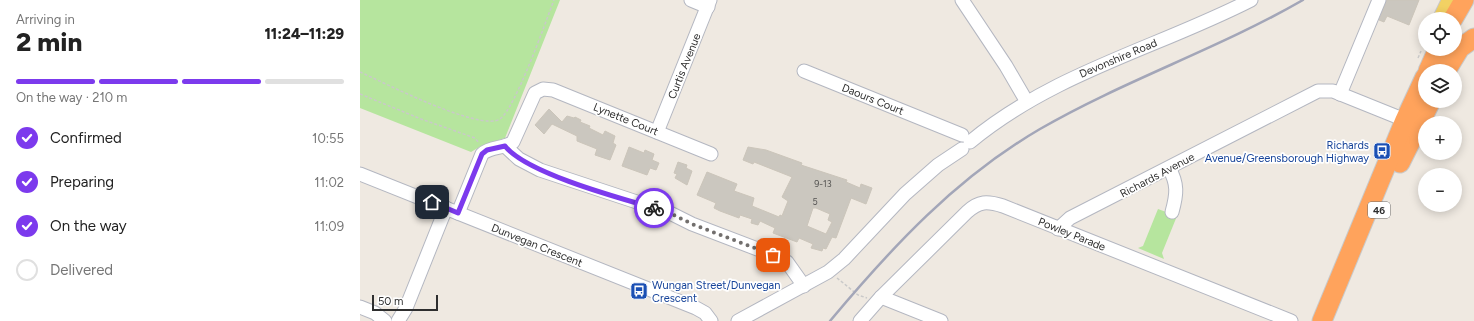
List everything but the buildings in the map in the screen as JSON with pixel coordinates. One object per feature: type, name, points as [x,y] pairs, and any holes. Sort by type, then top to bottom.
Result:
[{"type":"highway","points":[[1457,12],[1464,0]]},
{"type":"highway","points":[[1467,43],[1474,23]]},
{"type":"highway","name":"46","points":[[1434,64],[1467,43]]},
{"type":"highway","name":"46","points":[[1322,321],[1405,120],[1418,95]]},
{"type":"highway","name":"46","points":[[1333,321],[1387,191],[1427,108]]},
{"type":"main road","points":[[1444,12],[1450,0]]},
{"type":"street","points":[[691,0],[709,3]]},
{"type":"street","points":[[962,0],[1030,100]]},
{"type":"street","name":"Devonshire Road","points":[[738,321],[828,272],[844,259],[899,200],[938,165],[962,140],[990,125],[1030,100],[1099,65],[1218,16],[1249,0]]},
{"type":"street","points":[[1340,94],[1379,0]]},
{"type":"street","name":"Curtis Avenue","points":[[657,132],[709,3]]},
{"type":"street","name":"Daours Court","points":[[804,71],[943,127],[962,140]]},
{"type":"street","name":"Lynette Court","points":[[505,146],[516,139],[532,99],[540,89],[552,90],[712,154]]},
{"type":"street","name":"Richards Avenue","points":[[1064,231],[1070,218],[1085,212],[1318,91],[1328,90],[1340,94],[1405,120]]},
{"type":"street","points":[[458,213],[480,157],[484,151],[505,146],[519,159],[540,170],[670,213],[692,224],[773,255],[787,262],[804,286]]},
{"type":"street","points":[[1169,168],[1177,184],[1177,194],[1172,212]]},
{"type":"street","name":"Dunvegan Crescent","points":[[360,174],[696,308],[706,314],[711,321]]},
{"type":"street","name":"Powley Parade","points":[[878,300],[967,212],[981,202],[990,202],[1291,321]]},
{"type":"street","points":[[398,321],[406,308],[446,208]]},
{"type":"street","points":[[860,321],[878,300],[941,321]]},
{"type":"street","points":[[360,307],[375,314],[385,321]]},
{"type":"path","points":[[360,72],[442,109],[489,122],[495,121],[500,119],[508,112],[519,89],[554,0]]},
{"type":"path","points":[[519,89],[524,91]]},
{"type":"path","points":[[360,94],[421,119],[475,138],[484,151]]},
{"type":"path","points":[[828,272],[858,295],[878,300]]},
{"type":"green space","points":[[360,0],[560,0],[505,138],[481,146],[471,152],[360,108]]},
{"type":"green space","points":[[1158,209],[1177,216],[1162,253],[1164,259],[1138,248],[1143,246]]},
{"type":"railway","points":[[830,321],[877,267],[927,216],[980,169],[1009,148],[1072,111],[1238,34],[1303,0]]},
{"type":"way so far","points":[[654,208],[670,213],[692,224],[773,255]]},
{"type":"place","name":"Richards Avenue/Greensborough Highway","points":[[1382,151]]},
{"type":"place","name":"Wungan Street/Dunvegan Crescent","points":[[639,291]]},
{"type":"route","points":[[432,202],[458,213],[484,151],[505,146],[510,153],[540,170],[654,208]]}]
